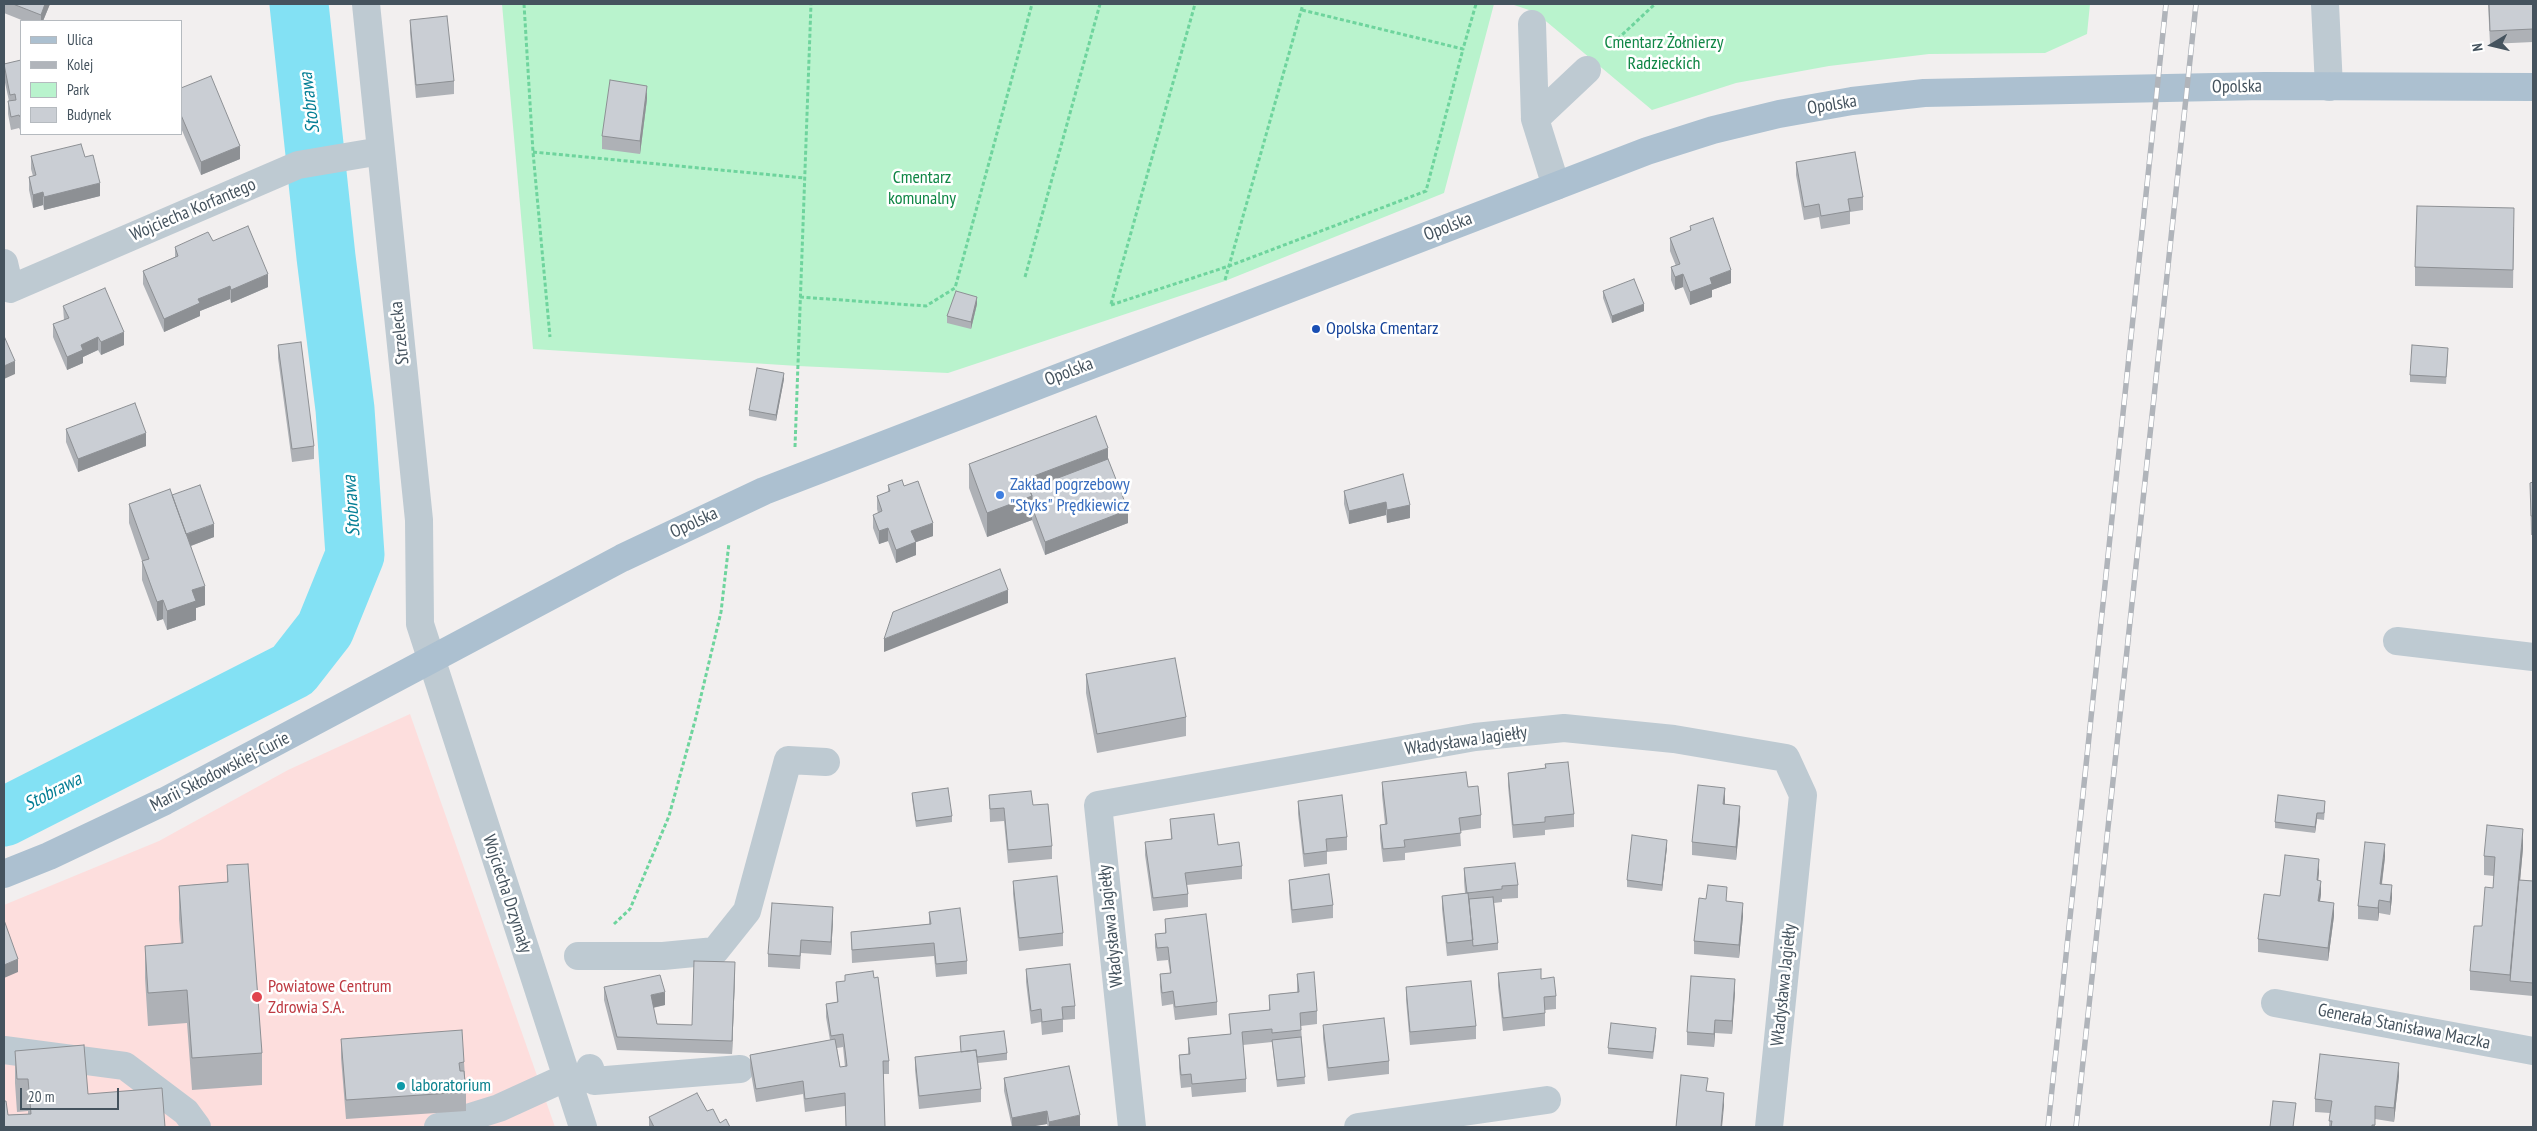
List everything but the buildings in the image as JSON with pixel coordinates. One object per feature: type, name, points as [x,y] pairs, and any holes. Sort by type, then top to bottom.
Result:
[{"type":"main road","name":"Opolska","points":[[431,661],[622,558],[764,491],[1647,151],[1713,130],[1779,114],[1852,101],[1952,93],[2329,87],[2533,87]]},
{"type":"main road","name":"Marii Skłodowskiej-Curie","points":[[4,874],[49,856],[165,800],[431,661]]},
{"type":"street","name":"Strzelecka","points":[[366,4],[419,520],[420,624],[431,661]]},
{"type":"street","points":[[2325,4],[2329,87]]},
{"type":"street","points":[[1532,24],[1535,119],[1556,186]]},
{"type":"street","points":[[1535,119],[1587,70]]},
{"type":"street","name":"Wojciecha Korfantego","points":[[4,263],[7,290],[298,165],[381,151]]},
{"type":"street","points":[[2397,641],[2533,657]]},
{"type":"street","name":"Wojciecha Drzymały","points":[[431,661],[578,1072],[583,1127]]},
{"type":"street","name":"Władysława Jagiełły","points":[[1132,1127],[1098,805],[1475,737],[1564,728],[1674,738],[1786,758],[1803,795],[1769,1127]]},
{"type":"street","points":[[578,956],[663,956],[715,951],[747,911],[788,760],[826,762]]},
{"type":"street","name":"Generała Stanisława Maczka","points":[[2275,1003],[2533,1051]]},
{"type":"street","points":[[4,1050],[125,1066],[186,1112],[197,1127]]},
{"type":"street","points":[[438,1127],[499,1108],[578,1072],[594,1080],[740,1069]]},
{"type":"street","points":[[1358,1127],[1547,1100]]},
{"type":"path","points":[[524,4],[533,152],[550,337]]},
{"type":"path","points":[[795,454],[810,4]]},
{"type":"path","points":[[800,297],[926,306],[955,288],[1032,4]]},
{"type":"path","points":[[1025,277],[1100,4]]},
{"type":"path","points":[[1195,4],[1111,305],[1229,266],[1426,190],[1476,4]]},
{"type":"path","points":[[1226,289],[1225,281],[1229,266],[1304,4]]},
{"type":"path","points":[[1587,70],[1655,4]]},
{"type":"path","points":[[1302,10],[1463,49]]},
{"type":"path","points":[[533,152],[804,178]]},
{"type":"path","points":[[578,956],[630,909],[669,816],[696,717],[721,612],[729,540]]},
{"type":"shaded area","name":"Powiatowe Centrum Zdrowia S.A.","points":[[410,714],[555,1127],[4,1127],[4,905],[159,841],[288,770]]},
{"type":"green space","name":"Cmentarz komunalny","points":[[502,4],[1494,4],[1444,193],[1225,281],[948,373],[798,366],[533,349]]},
{"type":"green space","name":"Cmentarz Żołnierzy Radzieckich","points":[[1511,4],[2090,4],[2087,34],[2045,53],[1929,54],[1829,66],[1736,83],[1652,110],[1535,12]]},
{"type":"waterway","name":"Stobrawa","points":[[4,817],[293,670],[325,629],[355,555],[345,409],[326,257],[299,4]]},
{"type":"railway","points":[[2048,1127],[2166,4]]},
{"type":"railway","points":[[2076,1127],[2196,4]]},
{"type":"place","name":"Opolska Cmentarz","points":[[1316,329]]},
{"type":"place","name":"Zakład pogrzebowy \"Styks\" Prędkiewicz","points":[[1000,495]]},
{"type":"place","name":"Powiatowe Centrum Zdrowia S.A.","points":[[257,997]]},
{"type":"place","name":"laboratorium","points":[[401,1086]]}]
